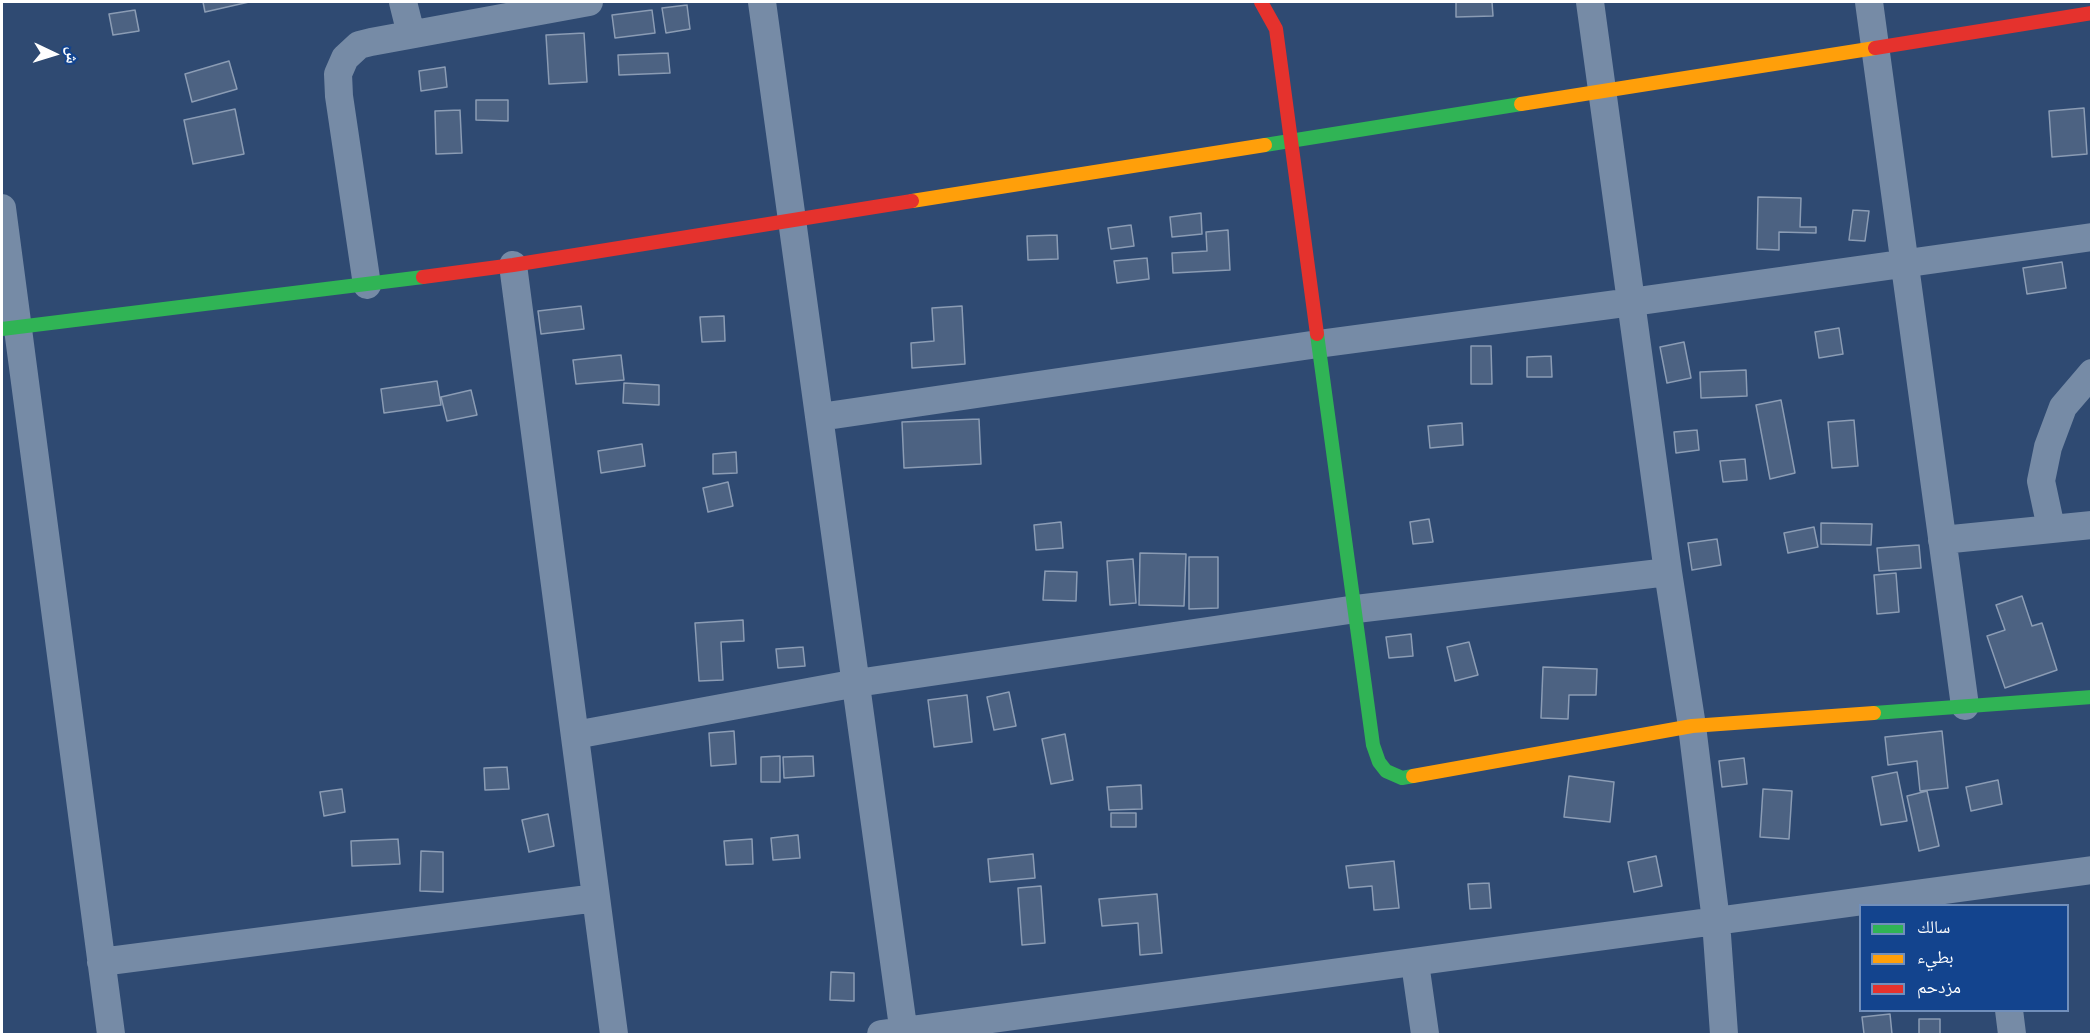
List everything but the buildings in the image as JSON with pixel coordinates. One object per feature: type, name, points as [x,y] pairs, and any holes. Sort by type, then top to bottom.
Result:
[{"type":"street","points":[[404,2],[411,34]]},
{"type":"street","points":[[367,285],[339,96],[338,74],[345,58],[359,45],[590,2]]},
{"type":"street","points":[[762,2],[857,683],[896,1034],[1716,921],[1859,907]]},
{"type":"street","points":[[1261,2],[1276,29],[1373,745],[1379,762],[1386,771],[1402,778],[1692,726],[2091,698]]},
{"type":"street","points":[[1590,2],[1668,572],[1692,726],[1716,921],[1724,1035]]},
{"type":"street","points":[[1869,2],[1965,706]]},
{"type":"street","points":[[9,328],[513,265],[2091,13]]},
{"type":"street","points":[[2,208],[9,328],[111,1035]]},
{"type":"street","points":[[820,417],[1318,344],[2091,237]]},
{"type":"street","points":[[513,265],[614,1035]]},
{"type":"street","points":[[2051,528],[2041,481],[2048,447],[2063,407],[2091,373]]},
{"type":"street","points":[[1942,540],[2091,525]]},
{"type":"street","points":[[575,735],[857,683],[1356,609],[1668,572]]},
{"type":"street","points":[[1890,904],[1992,894],[2091,870]]},
{"type":"street","points":[[101,962],[596,898]]},
{"type":"street","points":[[1415,963],[1425,1035]]},
{"type":"street","points":[[2009,1012],[2012,1035]]},
{"type":"traffic: fast","points":[[1265,145],[1521,104]]},
{"type":"traffic: fast","points":[[2,329],[423,277]]},
{"type":"traffic: fast","points":[[1317,334],[1373,745],[1379,762],[1386,771],[1402,778],[1413,776]]},
{"type":"traffic: fast","points":[[1874,713],[2092,697]]},
{"type":"traffic: slow","points":[[1521,104],[1875,48]]},
{"type":"traffic: slow","points":[[912,201],[1265,145]]},
{"type":"traffic: slow","points":[[1413,776],[1692,726],[1874,713]]},
{"type":"traffic: jam","points":[[1261,2],[1276,29],[1317,334]]},
{"type":"traffic: jam","points":[[1875,48],[2092,13]]},
{"type":"traffic: jam","points":[[423,277],[513,265],[912,201]]}]
